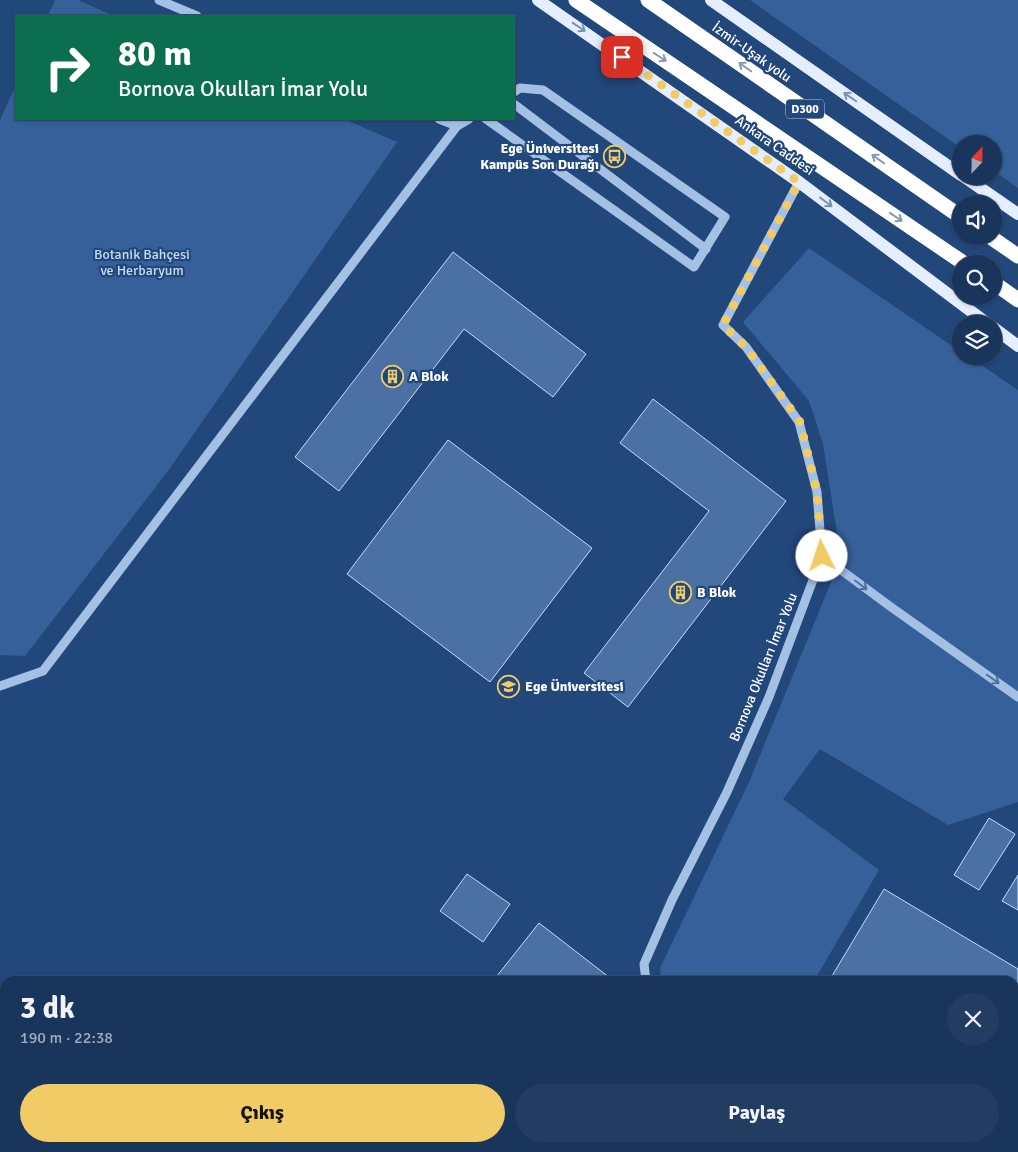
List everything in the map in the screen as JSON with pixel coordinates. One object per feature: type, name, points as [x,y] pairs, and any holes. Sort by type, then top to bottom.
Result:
[{"type":"highway","name":"Ankara Caddesi","points":[[576,0],[952,255]]},
{"type":"highway","name":"İzmir-Uşak yolu","points":[[648,0],[952,211]]},
{"type":"highway","points":[[1002,236],[1018,244]]},
{"type":"highway","points":[[1002,245],[1018,256]]},
{"type":"highway","points":[[1002,289],[1018,300]]},
{"type":"main road","name":"Ankara Caddesi","points":[[538,0],[799,182],[976,315]]},
{"type":"main road","points":[[711,0],[952,169]]},
{"type":"main road","points":[[975,185],[1018,214]]},
{"type":"main road","points":[[1002,334],[1018,346]]},
{"type":"street","points":[[159,0],[195,15]]},
{"type":"street","points":[[487,120],[694,267],[725,217],[543,90],[520,88],[515,91]]},
{"type":"street","points":[[515,105],[706,248]]},
{"type":"street","points":[[442,120],[457,126]]},
{"type":"street","points":[[0,686],[43,671],[457,126],[467,120]]},
{"type":"street","name":"Bornova Okulları İmar Yolu","points":[[645,976],[644,964],[672,900],[727,792],[761,714],[822,556],[817,492],[800,422],[746,347],[723,325],[799,182]]},
{"type":"street","points":[[822,556],[1018,697]]},
{"type":"green space","points":[[55,0],[78,0],[112,15],[48,15]]},
{"type":"green space","points":[[750,0],[1018,0],[1018,188],[1002,177],[1002,135],[952,135],[952,142]]},
{"type":"green space","name":"Botanik Bahçesi ve Herbaryum","points":[[15,87],[15,120],[346,120],[397,142],[168,471],[25,656],[0,655],[0,120]]},
{"type":"green space","points":[[809,248],[952,346],[952,365],[981,365],[1018,390],[1018,802],[948,825],[820,749],[783,799],[879,870],[817,976],[661,976],[660,968],[749,782],[841,558],[823,444],[809,401],[743,322]]},
{"type":"building","name":"A Blok","points":[[453,252],[586,354],[553,397],[464,329],[339,491],[295,457]]},
{"type":"building","name":"B Blok","points":[[653,399],[786,501],[628,707],[584,673],[709,511],[620,443]]},
{"type":"building","points":[[448,440],[592,548],[490,682],[347,574]]},
{"type":"building","points":[[989,818],[1015,834],[979,890],[954,875]]},
{"type":"building","points":[[467,874],[510,904],[483,942],[440,911]]},
{"type":"building","points":[[1018,875],[1018,910],[1002,901]]},
{"type":"building","points":[[884,889],[1018,969],[1018,976],[832,976]]},
{"type":"building","points":[[539,923],[608,976],[497,976]]},
{"type":"place","name":"Ege Üniversitesi Kampüs Son Durağı","points":[[615,156]]},
{"type":"place","name":"A Blok","points":[[393,376]]},
{"type":"place","name":"B Blok","points":[[681,592]]},
{"type":"place","name":"Ege Üniversitesi","points":[[509,686]]},
{"type":"route","points":[[622,57],[799,182],[723,325],[746,347],[800,422],[817,492],[822,556]]}]
